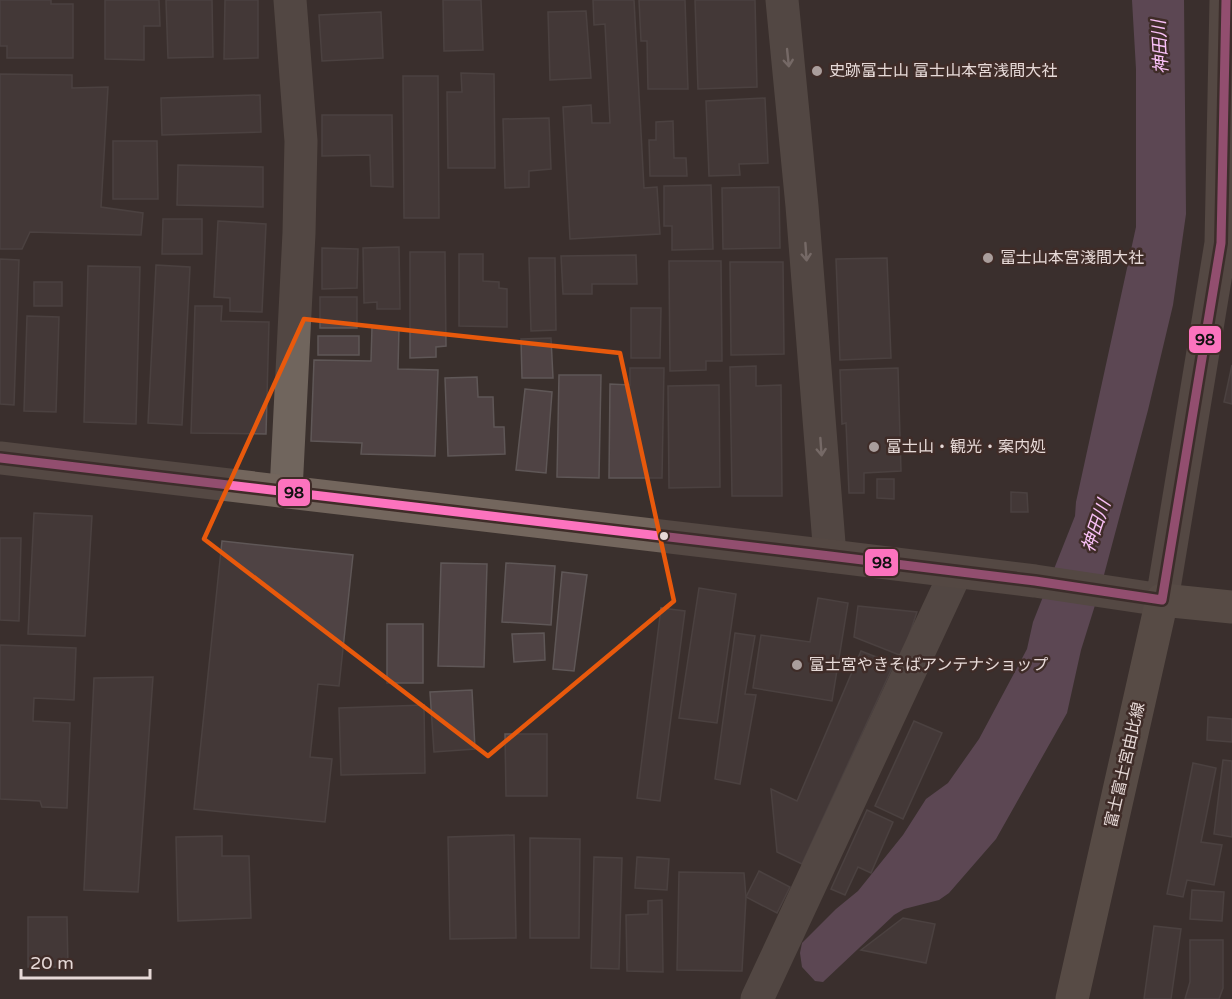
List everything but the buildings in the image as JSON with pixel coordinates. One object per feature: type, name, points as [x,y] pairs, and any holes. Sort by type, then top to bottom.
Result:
[{"type":"main road","points":[[1162,600],[1221,243],[1226,0]]},
{"type":"main road","points":[[0,458],[830,556],[1035,581],[1162,600],[1232,607]]},
{"type":"main road","name":"富士富士宮由比線","points":[[1072,999],[1162,600]]},
{"type":"street","points":[[286,491],[299,233],[301,141],[290,0]]},
{"type":"street","points":[[782,0],[802,206],[830,556]]},
{"type":"street","points":[[757,999],[956,572]]},
{"type":"highlighted area","points":[[304,319],[620,353],[674,601],[488,756],[204,539]]},
{"type":"water","name":"神田川","points":[[1132,0],[1184,0],[1186,214],[1173,305],[1148,410],[1101,586],[1081,650],[1067,713],[996,839],[949,893],[939,900],[904,909],[894,915],[823,982],[815,981],[802,967],[800,953],[802,943],[858,891],[903,835],[926,799],[948,783],[979,739],[1027,649],[1033,622],[1075,516],[1076,502],[1136,227],[1136,69]]},
{"type":"transit line","name":"98","points":[[0,458],[1035,581],[1162,600],[1221,243],[1226,0]]},
{"type":"place","name":"史跡富士山 富士山本宮浅間大社","points":[[817,71]]},
{"type":"place","name":"冨士山本宮淺間大社","points":[[988,258]]},
{"type":"place","name":"富士山・観光・案内処","points":[[874,447]]},
{"type":"place","name":"富士宮やきそばアンテナショップ","points":[[797,665]]}]
